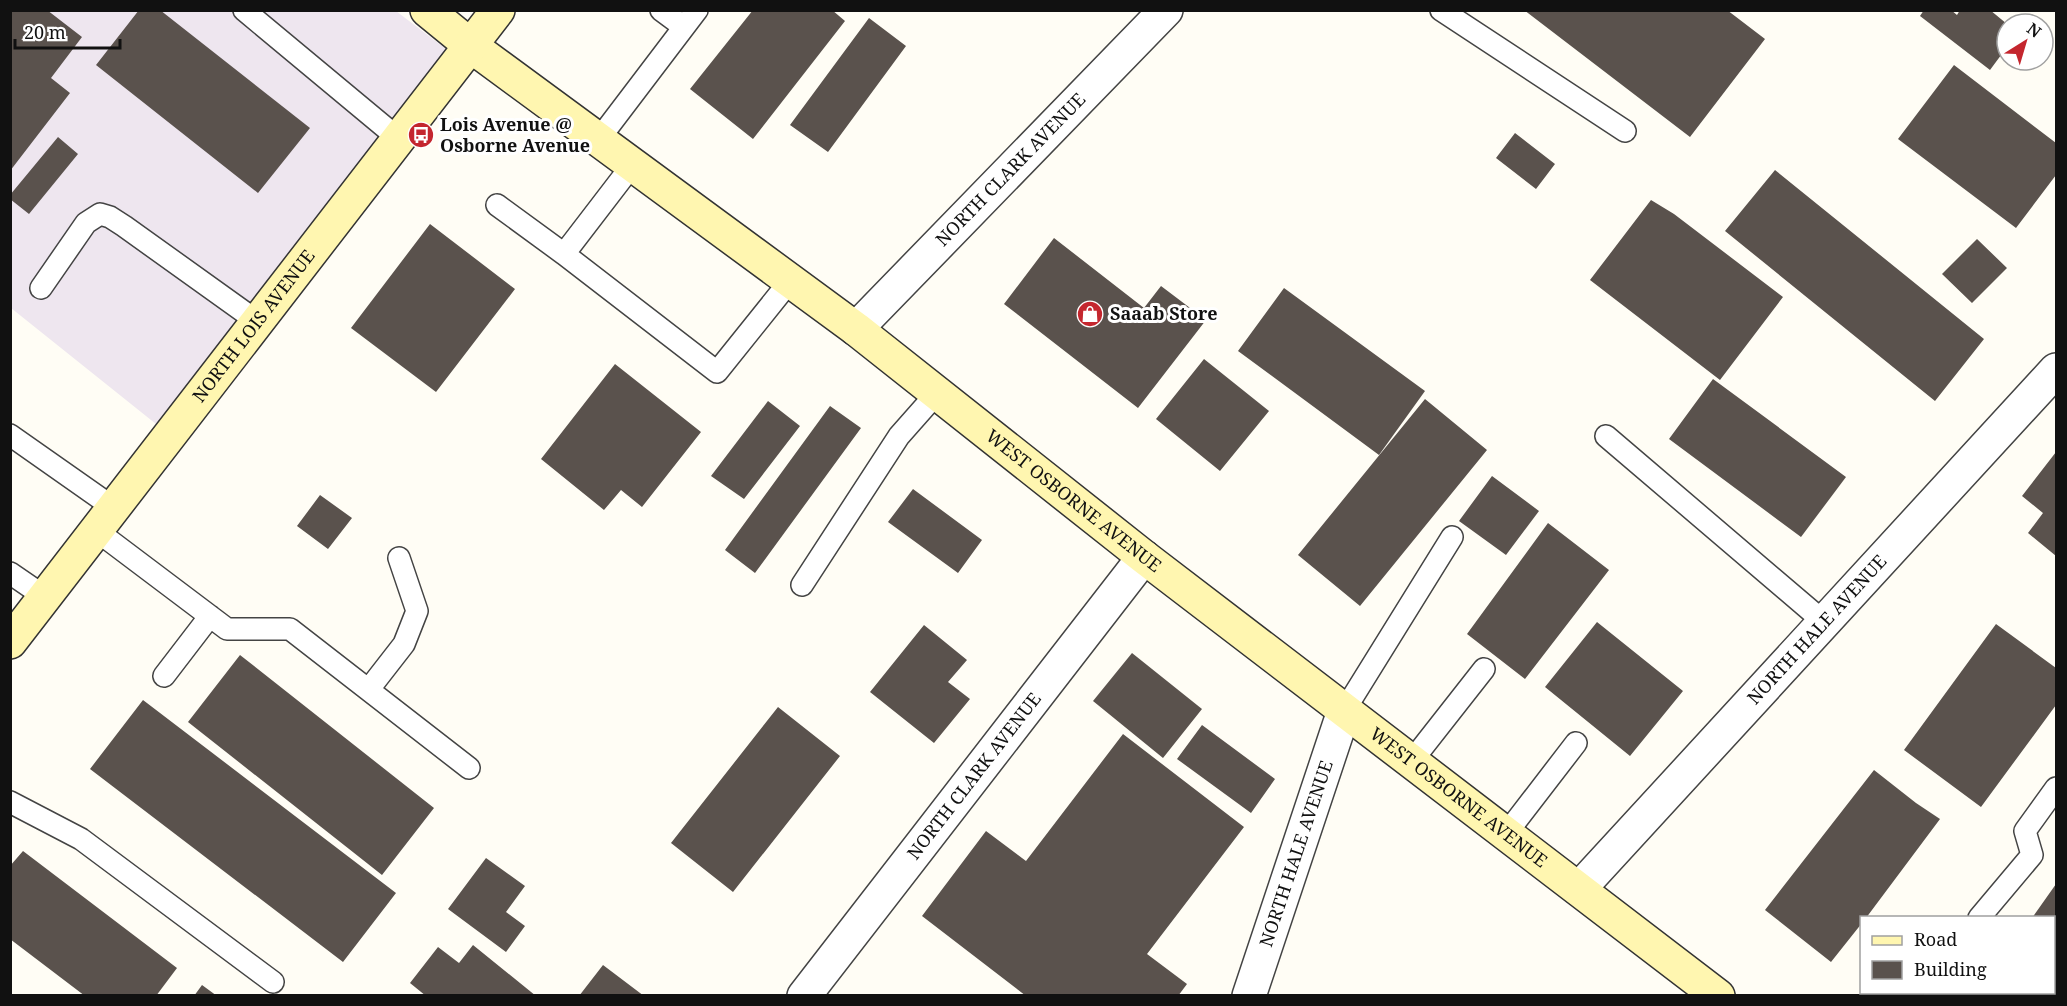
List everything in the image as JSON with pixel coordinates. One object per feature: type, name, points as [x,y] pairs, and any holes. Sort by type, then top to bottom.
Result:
[{"type":"street","name":"WEST OSBORNE AVENUE","points":[[427,10],[471,46],[856,329],[1144,557],[1718,996]]},
{"type":"street","name":"NORTH LOIS AVENUE","points":[[10,642],[498,10]]},
{"type":"street","name":"NORTH CLARK AVENUE","points":[[856,329],[1166,10]]},
{"type":"street","name":"NORTH HALE AVENUE","points":[[1579,890],[2056,370]]},
{"type":"street","name":"NORTH CLARK AVENUE","points":[[804,996],[1144,557]]},
{"type":"street","name":"NORTH HALE AVENUE","points":[[1249,996],[1344,711]]},
{"type":"lane","points":[[244,10],[399,139]]},
{"type":"lane","points":[[661,10],[684,27]]},
{"type":"lane","points":[[599,139],[697,10]]},
{"type":"lane","points":[[1441,10],[1625,131]]},
{"type":"lane","points":[[564,254],[633,164]]},
{"type":"lane","points":[[497,205],[717,372],[790,281]]},
{"type":"lane","points":[[41,288],[86,223],[100,214],[124,226],[258,322]]},
{"type":"lane","points":[[802,585],[893,445],[937,393]]},
{"type":"lane","points":[[10,435],[227,629],[290,629],[469,768]]},
{"type":"lane","points":[[1606,436],[1824,622]]},
{"type":"lane","points":[[1344,711],[1452,537]]},
{"type":"lane","points":[[369,689],[404,644],[417,611],[399,558]]},
{"type":"lane","points":[[10,573],[45,597]]},
{"type":"lane","points":[[164,676],[210,616]]},
{"type":"lane","points":[[1411,762],[1484,669]]},
{"type":"lane","points":[[1506,834],[1576,743]]},
{"type":"lane","points":[[1981,916],[2032,855],[2025,831],[2056,788]]},
{"type":"lane","points":[[10,802],[81,839],[273,982]]},
{"type":"shaded area","points":[[10,11],[396,11],[446,49],[156,424],[11,308]]},
{"type":"building","points":[[10,10],[47,10],[82,37],[51,78],[70,93],[10,171]]},
{"type":"building","points":[[139,10],[160,10],[310,128],[258,193],[96,65]]},
{"type":"building","points":[[753,10],[832,10],[845,21],[753,139],[690,89]]},
{"type":"building","points":[[1524,10],[1727,10],[1765,39],[1690,137]]},
{"type":"building","points":[[1924,10],[1951,10],[1957,15],[1960,10],[1990,10],[1995,14],[1995,63],[1990,70],[1920,16]]},
{"type":"building","points":[[869,18],[906,46],[828,152],[790,125]]},
{"type":"building","points":[[1954,65],[2056,143],[2056,175],[2016,228],[1898,139]]},
{"type":"building","points":[[1515,133],[1555,164],[1536,189],[1496,158]]},
{"type":"building","points":[[58,137],[78,154],[29,214],[10,199],[10,195]]},
{"type":"building","points":[[1775,170],[1984,339],[1935,401],[1725,231]]},
{"type":"building","points":[[1651,200],[1674,214],[1783,297],[1720,380],[1590,280]]},
{"type":"building","points":[[430,224],[515,289],[436,392],[351,328]]},
{"type":"building","points":[[1054,238],[1144,308],[1161,286],[1206,320],[1138,408],[1004,304]]},
{"type":"building","points":[[1977,239],[2007,268],[1972,303],[1942,274]]},
{"type":"building","points":[[1284,288],[1425,391],[1379,455],[1238,351]]},
{"type":"building","points":[[1204,359],[1269,411],[1220,471],[1156,419]]},
{"type":"building","points":[[615,364],[701,432],[642,507],[621,490],[604,510],[541,459]]},
{"type":"building","points":[[1713,379],[1846,477],[1801,537],[1669,439]]},
{"type":"building","points":[[1425,399],[1487,450],[1360,606],[1298,555]]},
{"type":"building","points":[[768,401],[800,426],[744,499],[711,476]]},
{"type":"building","points":[[830,406],[861,428],[755,573],[725,550]]},
{"type":"building","points":[[2056,452],[2056,556],[2028,533],[2043,513],[2022,496]]},
{"type":"building","points":[[1492,476],[1539,511],[1506,555],[1459,521]]},
{"type":"building","points":[[913,489],[982,540],[958,573],[888,522]]},
{"type":"building","points":[[320,495],[352,518],[328,549],[297,526]]},
{"type":"building","points":[[1548,523],[1609,570],[1525,679],[1467,634]]},
{"type":"building","points":[[1597,622],[1683,691],[1630,756],[1545,687]]},
{"type":"building","points":[[1996,624],[2056,668],[2056,705],[1981,807],[1904,750]]},
{"type":"building","points":[[924,625],[967,660],[948,682],[970,699],[934,743],[870,692]]},
{"type":"building","points":[[1132,653],[1202,709],[1163,758],[1093,701]]},
{"type":"building","points":[[240,655],[434,808],[382,875],[188,722]]},
{"type":"building","points":[[143,700],[396,893],[343,962],[90,769]]},
{"type":"building","points":[[778,707],[840,756],[733,892],[671,843]]},
{"type":"building","points":[[1202,725],[1275,779],[1251,813],[1177,759]]},
{"type":"building","points":[[1123,734],[1244,827],[1147,954],[1187,984],[1178,996],[1026,996],[922,916],[986,831],[1026,861]]},
{"type":"building","points":[[1874,770],[1940,819],[1867,916],[1860,916],[1860,926],[1831,962],[1765,910]]},
{"type":"building","points":[[23,851],[177,968],[156,996],[85,996],[10,939],[10,866]]},
{"type":"building","points":[[486,858],[525,886],[506,912],[525,926],[506,952],[448,909]]},
{"type":"building","points":[[2056,884],[2055,953],[2055,916],[2033,916]]},
{"type":"building","points":[[473,945],[536,996],[426,996],[410,983],[438,947],[459,963]]},
{"type":"building","points":[[603,965],[644,996],[579,996]]},
{"type":"building","points":[[202,985],[217,996],[194,996]]},
{"type":"place","name":"Lois Avenue @ Osborne Avenue","points":[[421,135]]},
{"type":"place","name":"Saaab Store","points":[[1090,314]]}]
